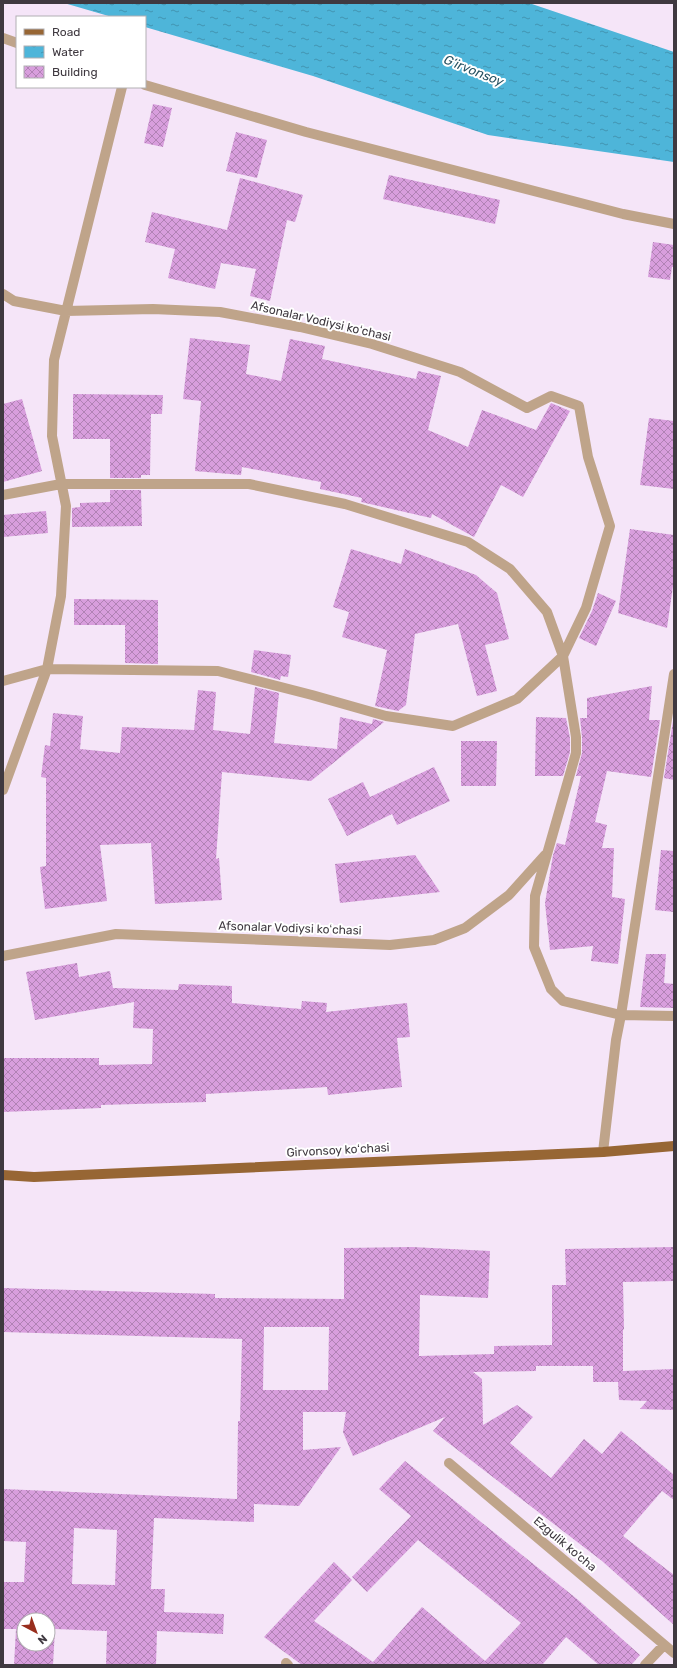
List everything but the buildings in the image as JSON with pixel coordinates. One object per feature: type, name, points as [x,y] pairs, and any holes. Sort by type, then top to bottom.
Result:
[{"type":"main road","name":"Girvonsoy koʻchasi","points":[[3,1175],[42,1176],[603,1152],[674,1146]]},
{"type":"street","points":[[3,38],[16,43]]},
{"type":"street","points":[[146,85],[306,132],[623,214],[674,224]]},
{"type":"street","points":[[3,790],[46,669],[61,596],[66,506],[52,436],[54,360],[122,88]]},
{"type":"street","name":"Afsonalar Vodiysi koʻchasi","points":[[3,294],[14,301],[66,311],[154,308],[220,312],[372,344],[460,372],[527,408],[551,396],[579,406],[588,457],[610,526],[586,608],[563,656],[517,699],[453,726],[386,716],[218,671],[46,669],[3,681]]},
{"type":"street","points":[[3,305],[14,301]]},
{"type":"street","name":"Afsonalar Vodiysi koʻchasi","points":[[3,495],[61,484],[249,484],[346,504],[468,542],[510,569],[547,612],[563,656],[576,737],[576,753],[535,896],[534,946],[551,989],[562,1001],[620,1015],[674,1016]]},
{"type":"street","points":[[603,1152],[620,1015],[674,674]]},
{"type":"street","name":"Afsonalar Vodiysi koʻchasi","points":[[3,956],[116,934],[390,945],[434,940],[465,928],[509,895],[547,853]]},
{"type":"street","name":"Ezgulik ko'cha","points":[[449,1463],[674,1653]]},
{"type":"street","points":[[645,1665],[664,1645]]},
{"type":"water","name":"G‘irvonsoy","points":[[64,3],[529,3],[674,52],[674,162],[488,135],[313,76],[146,27],[146,16],[109,16]]}]
